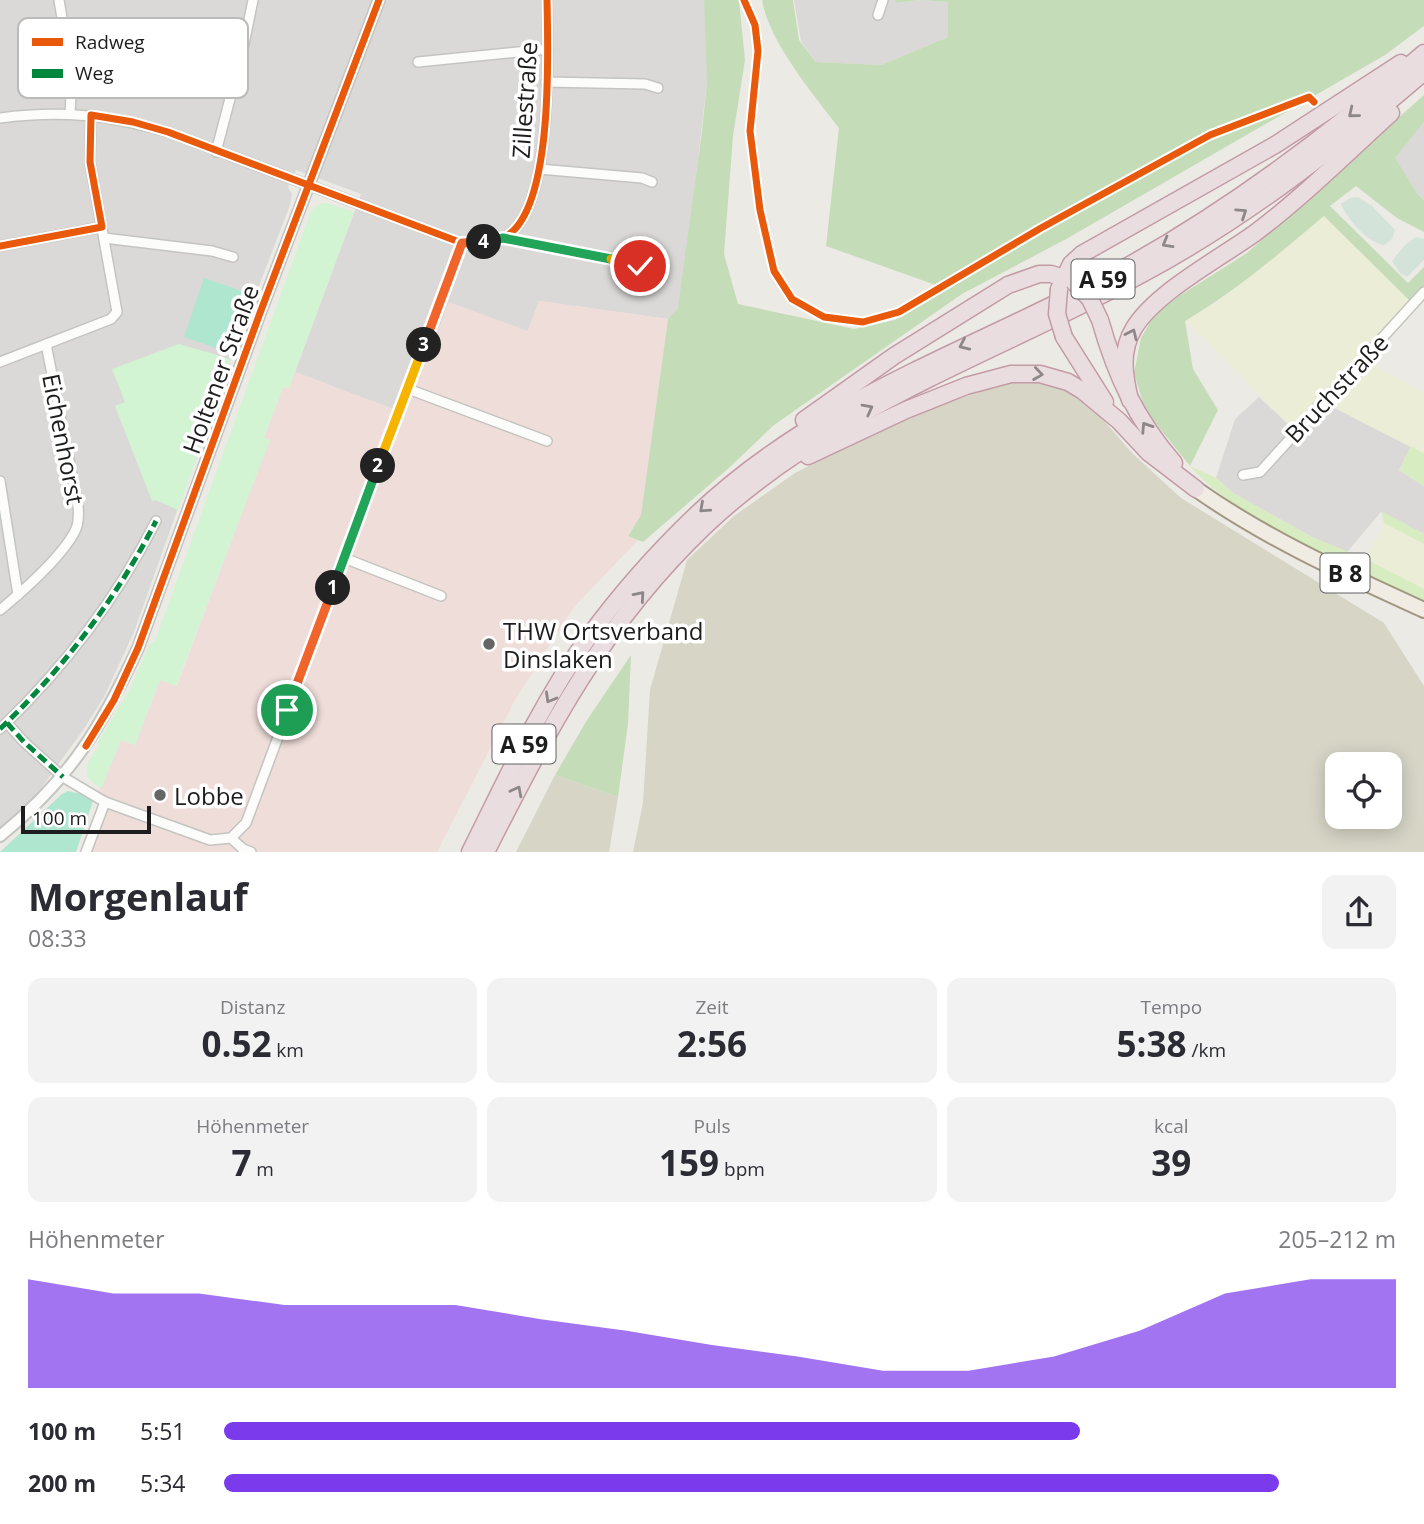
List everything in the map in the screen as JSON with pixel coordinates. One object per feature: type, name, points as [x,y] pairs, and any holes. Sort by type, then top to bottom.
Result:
[{"type":"highway","points":[[1119,421],[1064,337],[1057,314],[1071,264],[1097,244],[1275,145],[1424,51]]},
{"type":"highway","name":"A 59","points":[[470,852],[527,740],[586,640],[657,554],[698,513],[756,464],[822,420],[898,377],[1102,280],[1189,231],[1287,165],[1424,51]]},
{"type":"highway","points":[[1130,400],[1124,368],[1125,354],[1132,330],[1142,316],[1168,292],[1255,233],[1298,198],[1399,105],[1424,74]]},
{"type":"highway","name":"A 59","points":[[486,852],[565,700],[598,650],[668,562],[731,503],[774,468],[851,418],[1108,292],[1195,243],[1296,176],[1424,74]]},
{"type":"highway","points":[[756,464],[796,426],[894,356],[961,313],[1024,278],[1039,274],[1065,282],[1090,299],[1100,320],[1115,370],[1130,400],[1159,445],[1196,489]]},
{"type":"highway","points":[[731,503],[832,443],[906,410],[993,377],[1025,373],[1055,377],[1083,391],[1119,421],[1149,453],[1196,489]]},
{"type":"main road","name":"B 8","points":[[1196,489],[1267,534],[1424,610]]},
{"type":"street","points":[[59,0],[62,18]]},
{"type":"street","points":[[248,24],[253,0]]},
{"type":"street","name":"Holtener Straße","points":[[0,836],[63,776],[86,746],[114,700],[138,648],[379,0]]},
{"type":"street","name":"Zillestraße","points":[[503,238],[512,232],[522,217],[539,169],[545,130],[547,0]]},
{"type":"street","points":[[878,15],[883,0]]},
{"type":"street","points":[[418,62],[548,49]]},
{"type":"street","points":[[546,82],[646,84],[658,88]]},
{"type":"street","points":[[70,113],[71,98]]},
{"type":"street","points":[[216,152],[230,98]]},
{"type":"street","points":[[0,118],[70,113],[133,122],[168,132],[462,243],[503,238],[634,262],[640,266]]},
{"type":"street","points":[[0,362],[111,319],[117,312],[90,162],[91,114]]},
{"type":"street","points":[[539,169],[642,177],[652,182]]},
{"type":"street","points":[[0,246],[102,227]]},
{"type":"street","points":[[104,238],[212,251],[233,257]]},
{"type":"street","points":[[156,521],[110,600],[50,676],[3,726],[63,776],[105,802],[210,840],[231,838],[246,823],[462,243]]},
{"type":"street","name":"Bruchstraße","points":[[1243,475],[1259,472],[1424,292]]},
{"type":"street","name":"Eichenhorst","points":[[0,610],[18,596],[65,545],[75,533],[79,520],[77,497],[46,344]]},
{"type":"street","points":[[408,389],[547,441]]},
{"type":"street","points":[[0,481],[2,512],[18,596]]},
{"type":"street","points":[[344,558],[441,596]]},
{"type":"street","points":[[86,852],[105,802]]},
{"type":"street","points":[[231,838],[243,849],[251,852]]},
{"type":"shaded area","points":[[0,0],[704,0],[707,82],[686,262],[678,308],[668,319],[539,301],[528,331],[439,328],[425,322],[393,409],[295,372],[361,194],[296,170],[288,187],[292,194],[290,205],[231,359],[134,632],[104,697],[84,729],[15,824],[0,834]]},
{"type":"shaded area","points":[[794,0],[948,2],[948,37],[881,65],[816,62],[801,41]]},
{"type":"shaded area","points":[[1424,122],[1424,200],[1394,158]]},
{"type":"shaded area","points":[[1358,197],[1372,206],[1395,230],[1392,239],[1384,245],[1365,235],[1344,210],[1341,204],[1350,198]]},
{"type":"shaded area","points":[[1416,237],[1424,239],[1424,260],[1407,277],[1400,273],[1392,261],[1405,245]]},
{"type":"shaded area","points":[[539,301],[668,319],[641,515],[628,535],[638,540],[574,607],[515,700],[437,852],[84,852],[100,804],[95,792],[101,788],[121,740],[135,745],[160,680],[177,686],[269,440],[264,438],[283,387],[289,388],[295,372],[393,409],[425,322],[439,328],[449,302],[528,331]]},
{"type":"shaded area","points":[[1046,381],[1064,388],[1092,407],[1133,454],[1181,498],[1384,623],[1424,686],[1424,852],[633,852],[643,803],[650,690],[687,560],[734,516],[795,473],[909,415],[1007,383]]},
{"type":"shaded area","points":[[1259,397],[1292,428],[1316,398],[1411,446],[1399,470],[1424,486],[1424,534],[1381,512],[1347,552],[1312,537],[1233,493],[1216,478],[1235,419]]},
{"type":"shaded area","points":[[555,775],[618,797],[609,852],[516,852]]},
{"type":"green space","points":[[704,0],[739,0],[745,60],[733,136],[724,254],[738,304],[854,329],[895,320],[947,289],[826,246],[839,128],[783,50],[773,33],[762,0],[793,0],[799,40],[816,62],[881,65],[948,37],[948,2],[920,0],[1424,0],[1424,26],[1385,55],[1068,238],[962,294],[774,425],[643,542],[628,536],[641,515],[668,319],[678,308],[707,82]]},
{"type":"green space","points":[[895,0],[920,0],[896,3]]},
{"type":"green space","points":[[1424,95],[1424,122],[1395,158],[1424,200],[1424,232],[1397,218],[1356,186],[1330,206],[1408,283],[1424,267],[1424,288],[1411,302],[1324,216],[1240,284],[1185,321],[1193,369],[1218,410],[1190,466],[1145,410],[1134,373],[1141,338],[1157,310],[1247,253]]},
{"type":"green space","points":[[326,203],[354,212],[289,388],[283,387],[264,438],[270,440],[176,686],[160,680],[135,745],[121,740],[101,789],[87,777],[88,762],[129,690],[150,644],[155,641],[311,211],[319,204]]},
{"type":"green space","points":[[1324,215],[1411,302],[1316,398],[1292,428],[1185,320],[1214,304]]},
{"type":"green space","points":[[204,278],[242,291],[222,350],[184,337]]},
{"type":"green space","points":[[179,344],[231,359],[178,510],[156,500],[152,501],[115,406],[125,402],[112,369]]},
{"type":"green space","points":[[1364,360],[1424,393],[1424,454],[1325,403]]},
{"type":"green space","points":[[1411,446],[1424,454],[1424,486],[1399,470]]},
{"type":"green space","points":[[1190,466],[1216,478],[1233,493],[1312,537],[1366,559],[1424,589],[1424,601],[1268,526],[1212,488]]},
{"type":"green space","points":[[1381,511],[1424,534],[1424,544],[1384,523]]},
{"type":"green space","points":[[1384,523],[1424,544],[1424,589],[1366,559]]},
{"type":"green space","points":[[631,655],[628,724],[618,797],[555,775],[587,720]]},
{"type":"green space","points":[[68,791],[93,801],[76,852],[0,852],[62,794]]},
{"type":"marked path","points":[[0,729],[45,682],[87,631],[124,578],[156,521]]},
{"type":"marked path","points":[[7,723],[63,777]]},
{"type":"cycle path","points":[[86,746],[114,700],[138,648],[260,313],[379,0]]},
{"type":"cycle path","points":[[0,246],[102,227],[90,162],[91,115],[133,122],[168,132],[462,243],[484,243],[505,237],[521,221],[532,196],[540,164],[547,90],[547,0]]},
{"type":"cycle path","points":[[744,0],[755,25],[758,51],[750,131],[760,210],[774,271],[792,299],[824,317],[863,322],[899,312],[1041,228],[1210,135],[1309,97],[1314,102]]},
{"type":"place","name":"THW Ortsverband Dinslaken","points":[[489,644]]},
{"type":"place","name":"Lobbe","points":[[160,795]]},
{"type":"route","points":[[287,710],[462,243],[503,238],[634,262],[640,266]]}]
